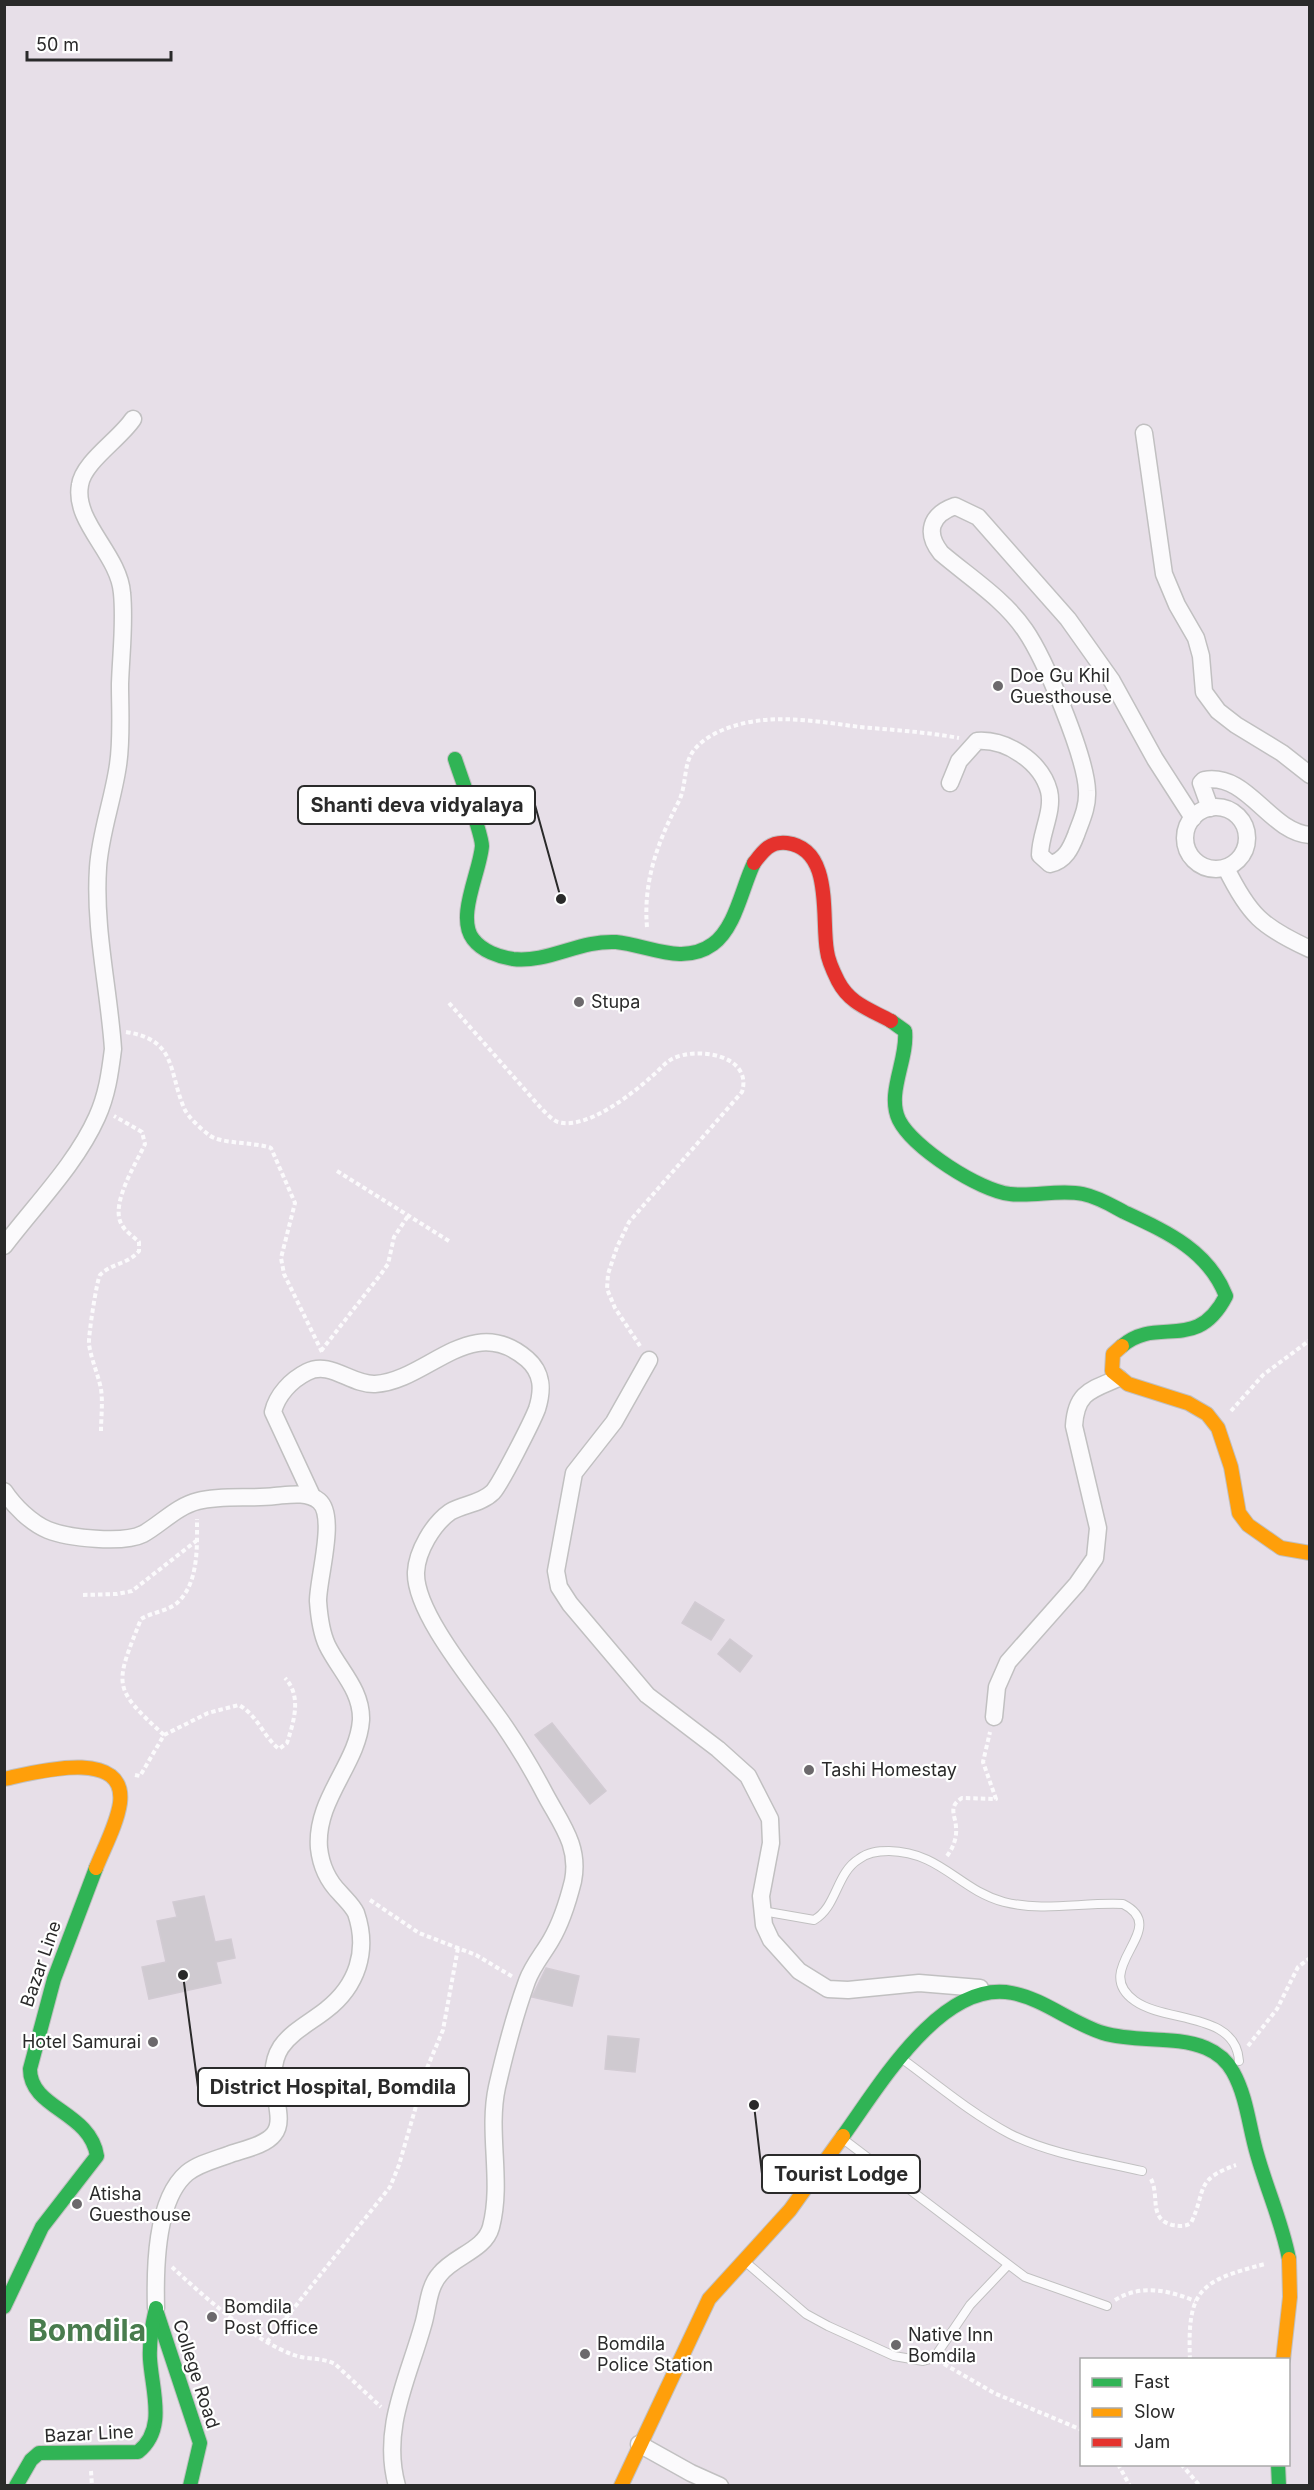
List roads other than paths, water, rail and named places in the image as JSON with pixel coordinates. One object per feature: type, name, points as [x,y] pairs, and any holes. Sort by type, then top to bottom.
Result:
[{"type":"main road","points":[[455,759],[482,844],[466,920],[468,932],[476,944],[493,954],[510,960],[556,954],[602,942],[623,943],[648,951],[670,954],[694,951],[711,945],[728,930],[748,874],[766,848],[777,842],[787,842],[800,847],[819,872],[825,903],[826,949],[840,985],[851,1001],[862,1010],[887,1018],[905,1031],[906,1053],[896,1092],[895,1106],[904,1130],[954,1169],[979,1184],[997,1192],[1083,1194],[1163,1230],[1197,1252],[1217,1274],[1226,1296],[1215,1317],[1193,1331],[1150,1332],[1132,1337],[1119,1347],[1111,1361],[1112,1371],[1119,1378],[1188,1403],[1207,1414],[1218,1428],[1231,1467],[1239,1513],[1248,1525],[1281,1548],[1310,1553]]},
{"type":"main road","name":"Bazar Line","points":[[4,1779],[78,1767],[105,1770],[116,1779],[120,1788],[120,1802],[46,2000],[31,2062],[31,2078],[36,2090],[94,2139],[97,2156],[42,2227],[4,2307]]},
{"type":"main road","points":[[621,2486],[709,2300],[790,2210],[900,2057],[919,2035],[964,2002],[986,1993],[1008,1992],[1031,1998],[1097,2031],[1120,2038],[1190,2044],[1212,2052],[1228,2064],[1237,2082],[1257,2157],[1284,2233],[1289,2258],[1291,2282],[1283,2358]]},
{"type":"main road","name":"Bazar Line","points":[[16,2486],[31,2460],[39,2453],[138,2452],[147,2448],[152,2439],[155,2414],[150,2357],[156,2308]]},
{"type":"main road","name":"College Road","points":[[156,2308],[200,2443],[197,2465],[190,2486]]},
{"type":"main road","points":[[1278,2466],[1278,2486]]},
{"type":"street","points":[[4,1246],[77,1150],[100,1109],[111,1071],[111,1029],[100,939],[98,866],[118,764],[124,627],[122,590],[117,569],[84,515],[80,500],[80,484],[86,470],[124,432],[133,419]]},
{"type":"street","points":[[1144,434],[1164,574],[1177,605],[1196,638],[1201,656],[1204,692],[1218,711],[1236,725],[1282,753],[1310,775]]},
{"type":"street","points":[[950,783],[959,761],[977,741],[1002,743],[1026,757],[1042,777],[1049,791],[1040,855],[1050,864],[1064,858],[1072,845],[1086,809],[1087,792],[1084,774],[1062,708],[1041,659],[1025,630],[1009,611],[941,553],[933,543],[930,529],[934,518],[943,510],[954,506],[978,517],[1068,619],[1112,681],[1155,759],[1193,818]]},
{"type":"street","points":[[1210,808],[1201,783],[1204,780],[1220,779],[1249,795],[1290,830],[1310,836]]},
{"type":"street","points":[[1210,808],[1230,811],[1245,825],[1246,846],[1235,863],[1226,868],[1206,868],[1190,856],[1185,836],[1193,818],[1210,808]]},
{"type":"street","points":[[1226,868],[1238,894],[1254,917],[1277,934],[1310,948]]},
{"type":"street","points":[[312,1496],[273,1412],[276,1399],[290,1384],[308,1371],[330,1369],[346,1378],[372,1384],[396,1379],[462,1346],[490,1343],[510,1348],[524,1356],[535,1367],[542,1382],[540,1398],[532,1421],[492,1493],[451,1512],[437,1524],[419,1555],[416,1572],[418,1591],[429,1618],[529,1762],[573,1843],[573,1879],[558,1926],[539,1956],[526,1986],[496,2089],[494,2110],[497,2171],[491,2228],[486,2239],[454,2260],[435,2279],[419,2339],[397,2401],[392,2441],[397,2486]]},
{"type":"street","points":[[649,1360],[614,1422],[574,1473],[556,1571],[559,1587],[570,1604],[647,1695],[748,1776],[770,1819],[771,1843],[761,1911],[771,1940],[787,1959],[807,1977],[828,1989],[848,1990],[919,1983],[1008,1992]]},
{"type":"street","points":[[994,1717],[997,1687],[1008,1662],[1077,1584],[1095,1558],[1098,1528],[1074,1426],[1075,1412],[1083,1396],[1119,1378]]},
{"type":"street","points":[[4,1491],[30,1518],[47,1530],[111,1540],[129,1539],[142,1534],[187,1505],[220,1497],[251,1498],[295,1494],[312,1496],[321,1502],[326,1511],[326,1537],[318,1599],[321,1629],[327,1645],[356,1693],[360,1707],[357,1738],[330,1792],[320,1824],[319,1846],[328,1881],[354,1907],[361,1929],[361,1951],[356,1973],[344,1994],[301,2027],[282,2046],[273,2064],[272,2083],[279,2119],[275,2133],[264,2142],[197,2167],[186,2174],[176,2186],[167,2206],[157,2253],[156,2308]]},
{"type":"street","points":[[639,2444],[691,2473],[720,2486]]},
{"type":"lane","points":[[761,1911],[814,1920],[825,1914],[844,1875],[857,1859],[874,1852],[912,1852],[940,1866],[960,1881],[1003,1902],[1040,1907],[1123,1904],[1131,1908],[1140,1918],[1141,1929],[1120,1970],[1121,1982],[1126,1994],[1146,2007],[1209,2024],[1225,2033],[1235,2045],[1239,2059],[1237,2082]]},
{"type":"lane","points":[[900,2057],[960,2103],[1012,2135],[1087,2159],[1142,2171]]},
{"type":"lane","points":[[842,2138],[1008,2265],[1049,2287],[1107,2306]]},
{"type":"lane","points":[[744,2261],[806,2314],[894,2356],[923,2361],[934,2358],[970,2305],[1008,2265]]},
{"type":"place","name":"Doe Gu Khil Guesthouse","points":[[998,686]]},
{"type":"place","name":"Shanti deva vidyalaya","points":[[561,899]]},
{"type":"place","name":"Stupa","points":[[579,1002]]},
{"type":"place","name":"Tashi Homestay","points":[[809,1770]]},
{"type":"place","name":"District Hospital, Bomdila","points":[[183,1975]]},
{"type":"place","name":"Hotel Samurai","points":[[153,2042]]},
{"type":"place","name":"Tourist Lodge","points":[[754,2105]]},
{"type":"place","name":"Atisha Guesthouse","points":[[77,2204]]},
{"type":"place","name":"Bomdila Post Office","points":[[212,2317]]},
{"type":"place","name":"Native Inn Bomdila","points":[[896,2345]]},
{"type":"place","name":"Bomdila Police Station","points":[[585,2354]]},
{"type":"district","name":"Bomdila","points":[[87,2331]]}]
